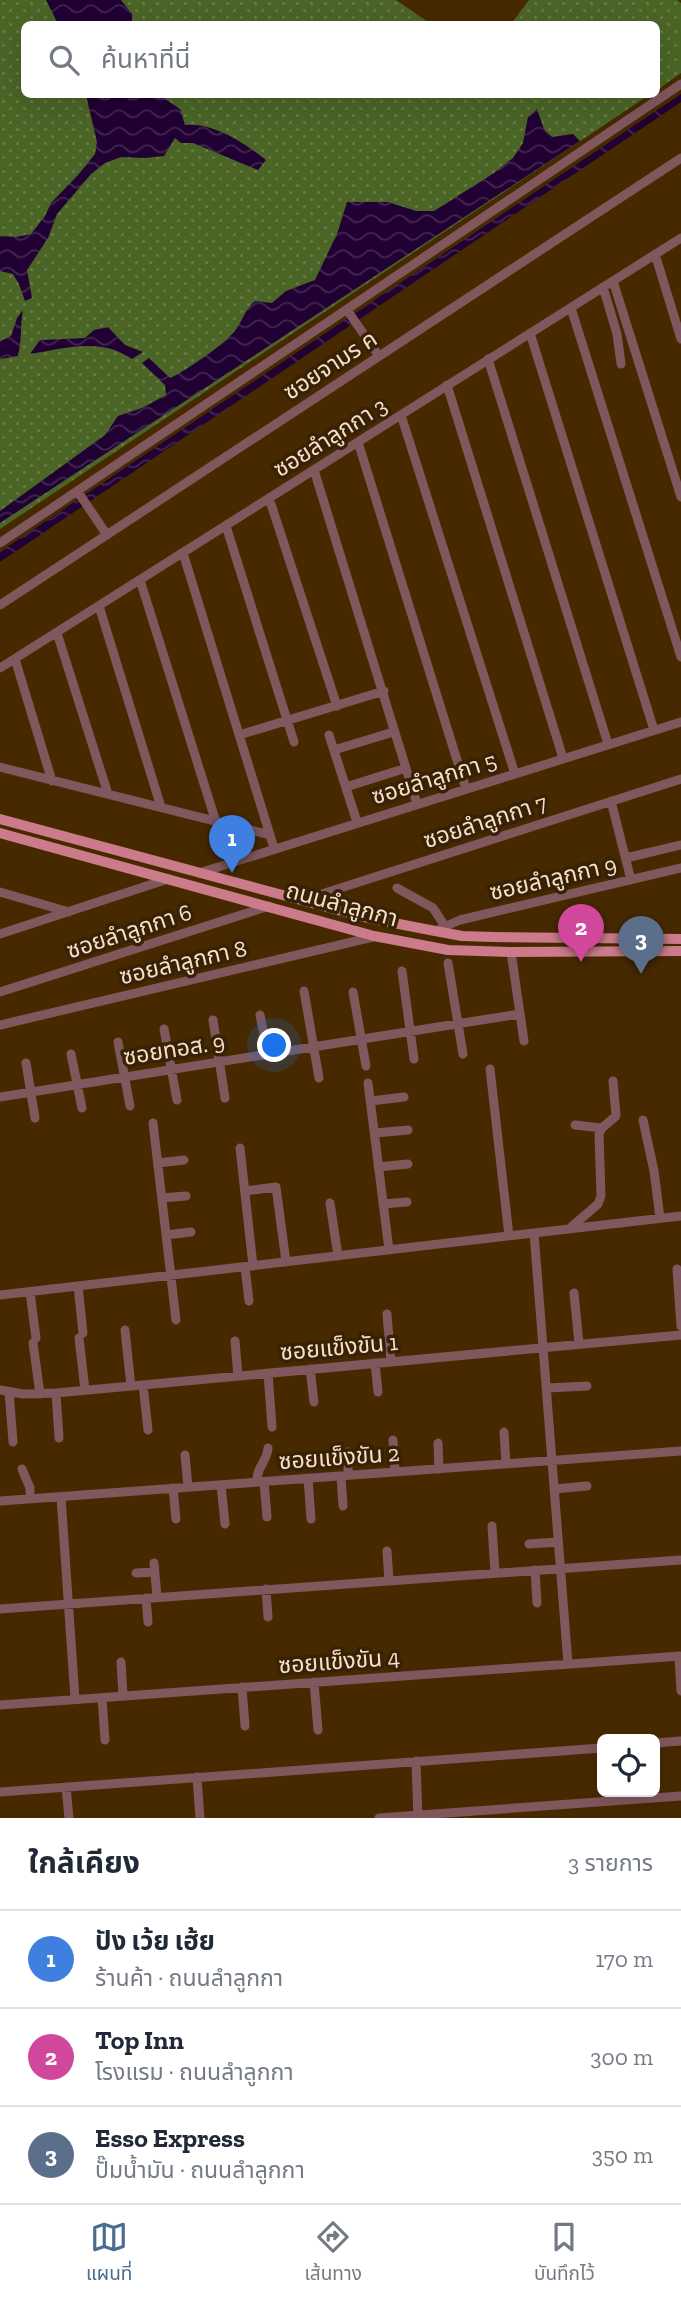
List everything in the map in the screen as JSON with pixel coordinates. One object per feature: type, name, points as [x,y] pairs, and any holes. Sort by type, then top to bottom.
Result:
[{"type":"main road","name":"ถนนลำลูกกา","points":[[0,819],[368,918],[440,929],[462,936],[681,939]]},
{"type":"main road","name":"ถนนลำลูกกา","points":[[0,833],[374,936],[448,950],[681,951]]},
{"type":"main road","points":[[569,937],[570,951]]},
{"type":"street","points":[[660,98],[681,83]]},
{"type":"street","points":[[0,543],[83,498],[659,98]]},
{"type":"street","name":"ซอยจามร ค","points":[[0,605],[680,160]]},
{"type":"street","name":"ซอยลำลูกกา 3","points":[[0,668],[681,238]]},
{"type":"street","points":[[655,254],[681,338]]},
{"type":"street","points":[[614,281],[681,497]]},
{"type":"street","points":[[603,287],[617,334],[621,364]]},
{"type":"street","points":[[571,308],[681,657]]},
{"type":"street","points":[[349,313],[379,356]]},
{"type":"street","points":[[530,333],[654,730]]},
{"type":"street","points":[[488,359],[608,744]]},
{"type":"street","points":[[447,385],[563,758]]},
{"type":"street","points":[[401,415],[515,774]]},
{"type":"street","points":[[358,442],[466,789]]},
{"type":"street","points":[[314,470],[417,804]]},
{"type":"street","points":[[83,498],[107,535]]},
{"type":"street","points":[[269,498],[337,706]]},
{"type":"street","points":[[226,526],[293,742]]},
{"type":"street","points":[[183,553],[274,849]]},
{"type":"street","points":[[140,580],[216,822]]},
{"type":"street","points":[[99,606],[161,807]]},
{"type":"street","points":[[57,633],[108,794]]},
{"type":"street","points":[[15,659],[52,780]]},
{"type":"street","points":[[239,736],[384,691]]},
{"type":"street","name":"ซอยลำลูกกา 5","points":[[199,873],[681,722]]},
{"type":"street","points":[[334,750],[390,733]]},
{"type":"street","points":[[329,736],[357,822]]},
{"type":"street","points":[[0,767],[270,835]]},
{"type":"street","points":[[346,787],[403,769]]},
{"type":"street","name":"ซอยลำลูกกา 7","points":[[302,901],[681,779]]},
{"type":"street","points":[[611,801],[631,880]]},
{"type":"street","points":[[626,858],[681,845]]},
{"type":"street","name":"ซอยลำลูกกา 9","points":[[440,929],[460,920],[681,868]]},
{"type":"street","points":[[0,934],[169,879]]},
{"type":"street","points":[[397,888],[433,908],[440,929]]},
{"type":"street","points":[[0,892],[71,912]]},
{"type":"street","name":"ซอยลำลูกกา 6","points":[[0,992],[270,906]]},
{"type":"street","name":"ซอยลำลูกกา 8","points":[[0,1025],[374,936]]},
{"type":"street","points":[[511,952],[524,1041]]},
{"type":"street","points":[[448,963],[463,1055]]},
{"type":"street","points":[[402,971],[414,1059]]},
{"type":"street","points":[[304,991],[319,1078]]},
{"type":"street","points":[[353,992],[366,1066]]},
{"type":"street","name":"ซอยทอส. 9","points":[[0,1097],[519,1014]]},
{"type":"street","points":[[260,1015],[268,1054]]},
{"type":"street","points":[[213,1020],[225,1098]]},
{"type":"street","points":[[164,1029],[177,1100]]},
{"type":"street","points":[[118,1042],[130,1106]]},
{"type":"street","points":[[71,1054],[82,1108]]},
{"type":"street","points":[[26,1063],[35,1118]]},
{"type":"street","points":[[490,1069],[509,1236]]},
{"type":"street","points":[[569,1229],[598,1204],[601,1196],[598,1143],[602,1128],[616,1116],[613,1081]]},
{"type":"street","points":[[368,1083],[390,1250]]},
{"type":"street","points":[[371,1101],[404,1097]]},
{"type":"street","points":[[643,1121],[654,1171],[660,1218]]},
{"type":"street","points":[[153,1123],[176,1320]]},
{"type":"street","points":[[575,1125],[602,1128]]},
{"type":"street","points":[[375,1133],[408,1130]]},
{"type":"street","points":[[240,1148],[245,1191],[249,1301]]},
{"type":"street","points":[[158,1163],[184,1160]]},
{"type":"street","points":[[378,1167],[408,1164]]},
{"type":"street","points":[[245,1191],[276,1188],[285,1262]]},
{"type":"street","points":[[162,1198],[186,1196]]},
{"type":"street","points":[[383,1204],[407,1202]]},
{"type":"street","points":[[330,1203],[338,1256]]},
{"type":"street","points":[[0,1295],[681,1216]]},
{"type":"street","points":[[166,1235],[191,1232]]},
{"type":"street","points":[[534,1233],[568,1664]]},
{"type":"street","points":[[677,1269],[681,1326]]},
{"type":"street","points":[[78,1286],[85,1390]]},
{"type":"street","points":[[30,1292],[40,1394]]},
{"type":"street","points":[[574,1293],[579,1344]]},
{"type":"street","points":[[387,1314],[391,1362]]},
{"type":"street","points":[[125,1330],[131,1386]]},
{"type":"street","name":"ซอยแข็งขัน 1","points":[[5,1391],[56,1393],[681,1335]]},
{"type":"street","points":[[235,1341],[238,1376]]},
{"type":"street","points":[[375,1363],[378,1392]]},
{"type":"street","points":[[310,1369],[314,1402]]},
{"type":"street","points":[[268,1373],[272,1427]]},
{"type":"street","points":[[144,1385],[148,1430]]},
{"type":"street","points":[[547,1388],[587,1386]]},
{"type":"street","points":[[5,1391],[13,1442]]},
{"type":"street","points":[[56,1393],[59,1438]]},
{"type":"street","points":[[504,1432],[506,1464]]},
{"type":"street","points":[[393,1440],[395,1472]]},
{"type":"street","points":[[438,1443],[439,1469]]},
{"type":"street","points":[[267,1517],[257,1472],[266,1461],[268,1448]]},
{"type":"street","name":"ซอยแข็งขัน 2","points":[[0,1501],[681,1451]]},
{"type":"street","points":[[343,1506],[348,1452]]},
{"type":"street","points":[[186,1455],[187,1487]]},
{"type":"street","points":[[22,1469],[30,1488],[30,1499]]},
{"type":"street","points":[[308,1478],[311,1520]]},
{"type":"street","points":[[221,1485],[225,1524]]},
{"type":"street","points":[[554,1489],[587,1486]]},
{"type":"street","points":[[173,1488],[176,1519]]},
{"type":"street","points":[[61,1497],[75,1699]]},
{"type":"street","points":[[492,1527],[495,1573]]},
{"type":"street","points":[[529,1544],[558,1542]]},
{"type":"street","points":[[387,1551],[389,1581]]},
{"type":"street","points":[[0,1609],[681,1560]]},
{"type":"street","points":[[136,1573],[155,1567],[148,1622]]},
{"type":"street","points":[[535,1570],[537,1603]]},
{"type":"street","points":[[266,1589],[268,1617]]},
{"type":"street","points":[[680,1656],[681,1691]]},
{"type":"street","name":"ซอยแข็งขัน 4","points":[[0,1705],[680,1656]]},
{"type":"street","points":[[121,1662],[124,1696]]},
{"type":"street","points":[[314,1682],[317,1730]]},
{"type":"street","points":[[242,1688],[245,1726]]},
{"type":"street","points":[[102,1698],[105,1740]]},
{"type":"street","points":[[660,1743],[681,1741]]},
{"type":"street","points":[[0,1792],[597,1748]]},
{"type":"street","points":[[416,1762],[418,1817]]},
{"type":"street","points":[[197,1777],[200,1818]]},
{"type":"street","points":[[66,1787],[69,1818]]},
{"type":"street","points":[[379,1818],[681,1796]]},
{"type":"green space","points":[[0,0],[396,0],[427,21],[21,21],[21,98],[645,98],[0,529]]},
{"type":"green space","points":[[529,0],[677,0],[681,3],[681,73],[660,88],[660,21],[513,21]]},
{"type":"water","points":[[46,0],[121,0],[132,14],[132,21],[56,21]]},
{"type":"water","points":[[681,94],[681,102],[0,562],[0,552]]},
{"type":"water","points":[[87,98],[164,98],[180,109],[185,125],[218,131],[239,141],[266,160],[258,170],[193,143],[181,143],[175,138],[164,156],[121,157],[105,163],[91,174],[57,214],[48,238],[27,270],[32,298],[25,301],[13,274],[0,271],[0,236],[31,234],[51,203],[95,154],[97,142]]},
{"type":"water","points":[[537,109],[544,129],[552,137],[573,134],[580,141],[0,523],[0,511],[105,435],[118,416],[142,408],[166,395],[165,385],[142,363],[149,358],[170,378],[225,341],[255,301],[272,303],[286,291],[315,280],[337,234],[347,202],[388,202],[416,211],[434,211],[513,158],[523,143],[528,117]]},
{"type":"water","points":[[23,310],[18,356],[0,359],[0,341],[11,336]]},
{"type":"water","points":[[108,327],[125,345],[143,352],[132,359],[108,348],[83,346],[30,354],[40,340],[85,338],[94,330]]},
{"type":"place","name":"ปัง เว้ย เฮ้ย","points":[[232,873]]},
{"type":"place","name":"Top Inn","points":[[581,962]]},
{"type":"place","name":"Esso Express","points":[[641,974]]}]
